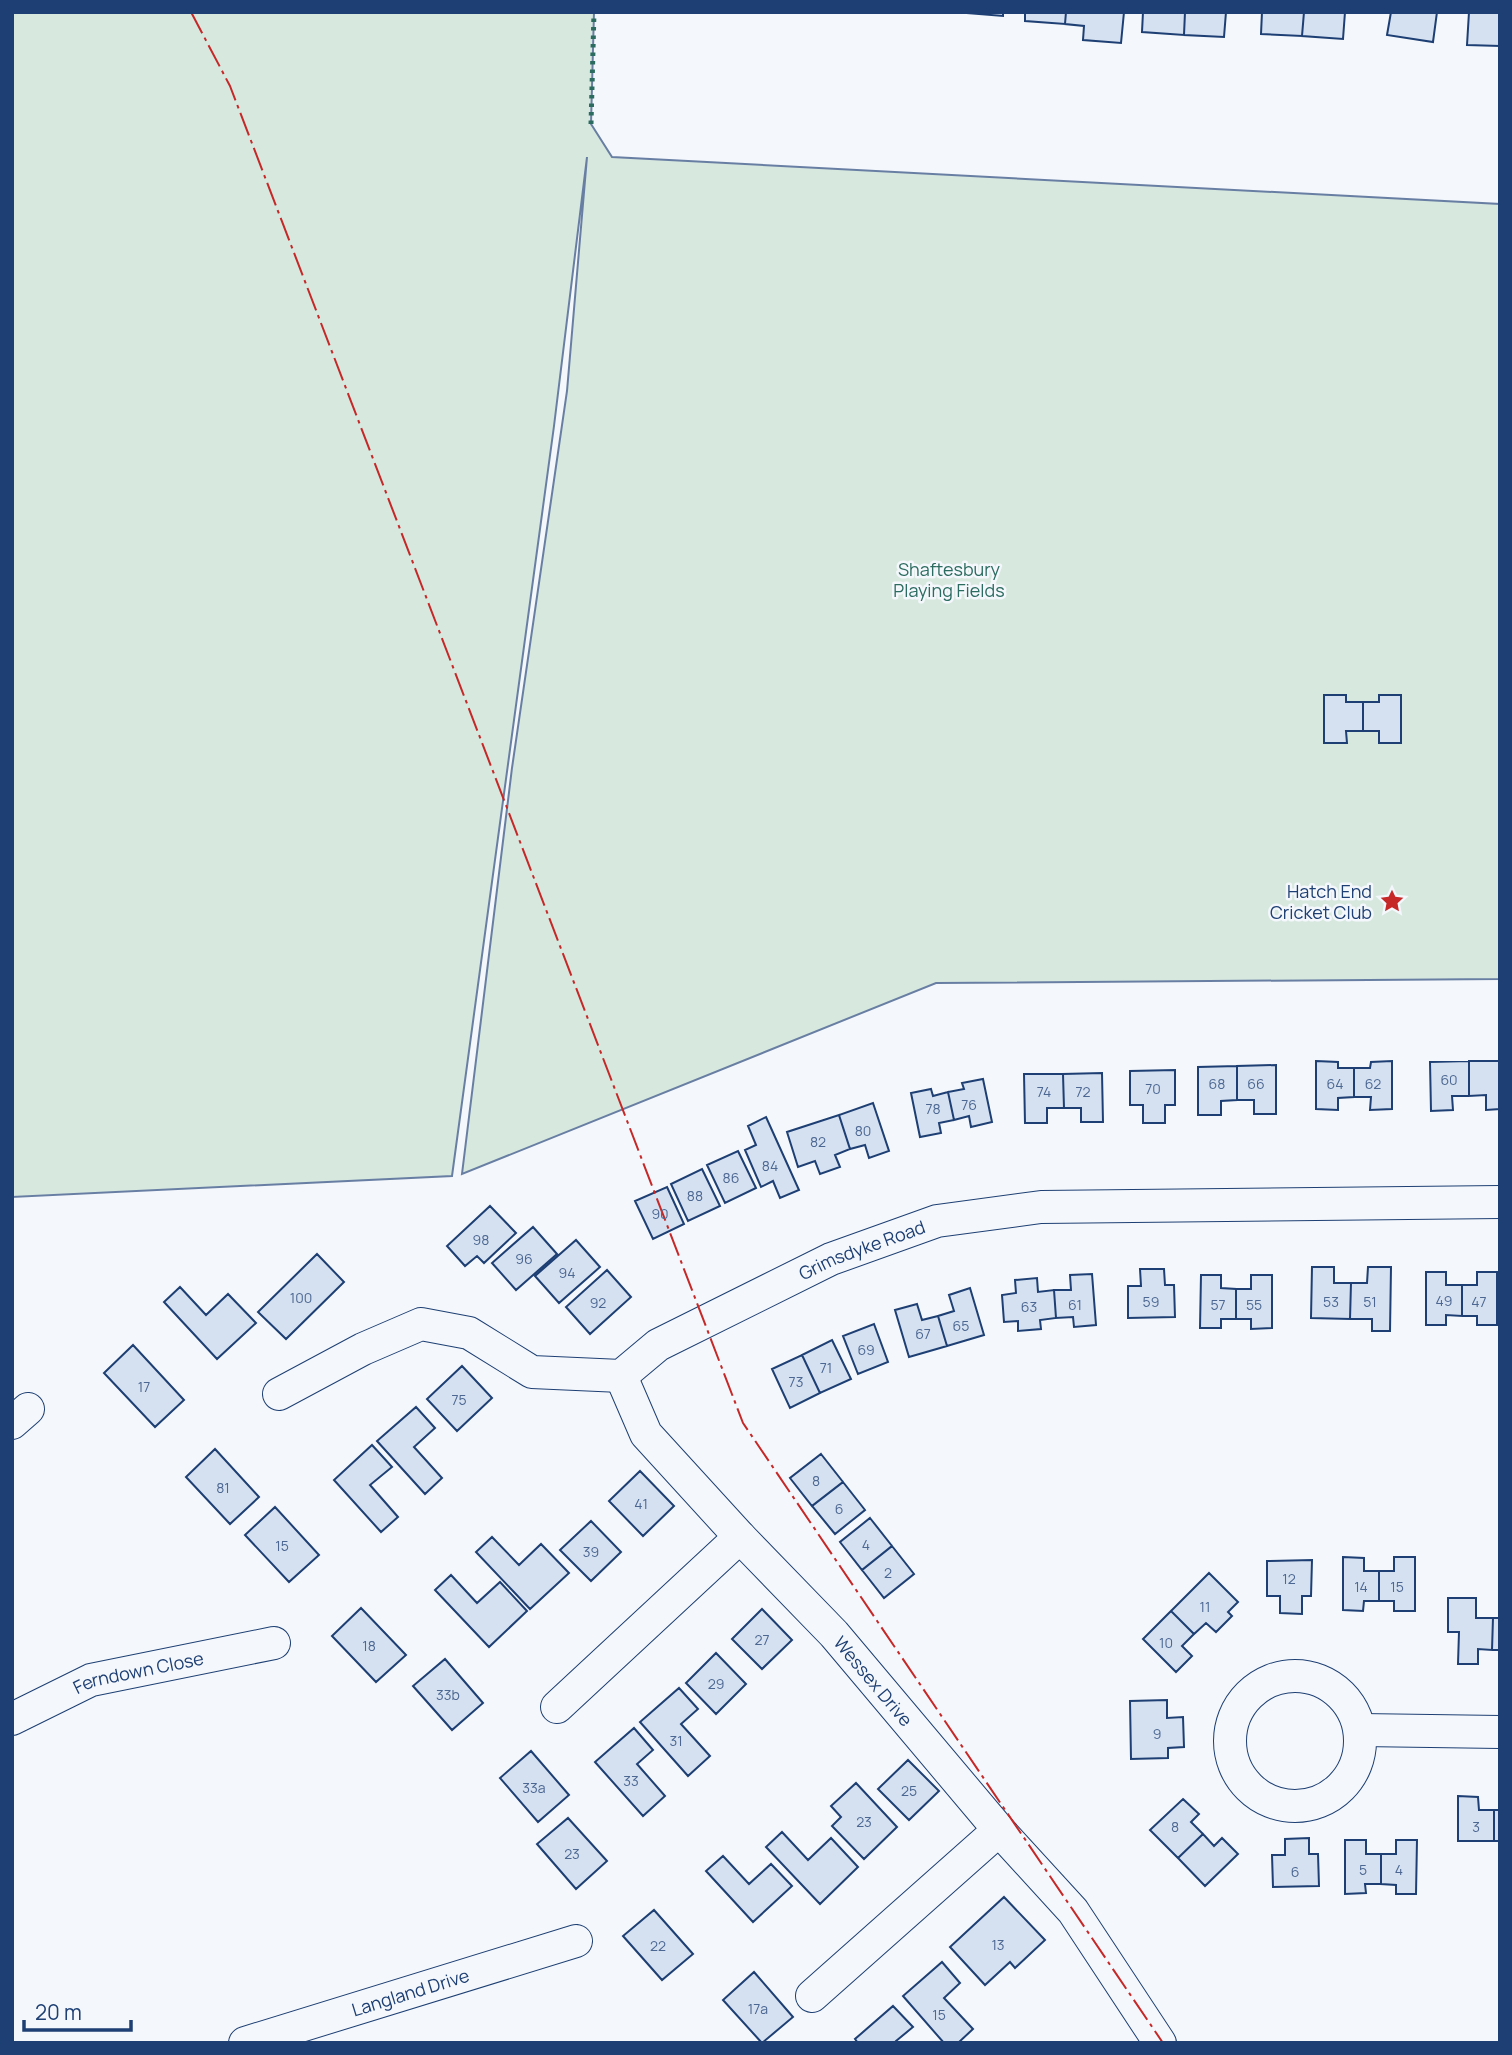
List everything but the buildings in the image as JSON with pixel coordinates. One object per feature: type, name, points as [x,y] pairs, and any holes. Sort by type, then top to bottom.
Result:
[{"type":"street","name":"Grimsdyke Road","points":[[621,1376],[658,1345],[831,1259],[937,1221],[1041,1206],[1500,1202]]},
{"type":"street","points":[[279,1394],[363,1349],[421,1324],[469,1333],[532,1372],[621,1376]]},
{"type":"street","name":"Wessex Drive","points":[[621,1376],[646,1434],[740,1537],[834,1633],[999,1830],[1073,1911],[1160,2043]]},
{"type":"street","points":[[556,1707],[740,1537]]},
{"type":"street","name":"Ferndown Close","points":[[12,1719],[91,1681],[274,1643]]},
{"type":"street","points":[[1304,1676],[1328,1684],[1348,1701],[1361,1730],[1361,1750],[1352,1774],[1335,1794],[1312,1805],[1286,1807],[1262,1799],[1242,1782],[1231,1759],[1229,1733],[1238,1708],[1255,1689],[1278,1678],[1304,1676]]},
{"type":"street","points":[[1361,1730],[1500,1732]]},
{"type":"street","points":[[812,1996],[999,1830]]},
{"type":"street","name":"Langland Drive","points":[[245,2043],[576,1941]]},
{"type":"green space","name":"Shaftesbury Playing Fields","points":[[12,12],[594,12],[591,124],[612,157],[1500,204],[1500,979],[936,983],[462,1174],[512,768],[567,391],[587,157],[554,426],[452,1176],[12,1197]]},
{"type":"hedge","points":[[591,124],[594,12]]},
{"type":"power","points":[[191,12],[230,86],[743,1423],[1163,2043]]},
{"type":"place","name":"Hatch End Cricket Club","points":[[1392,901]]}]
